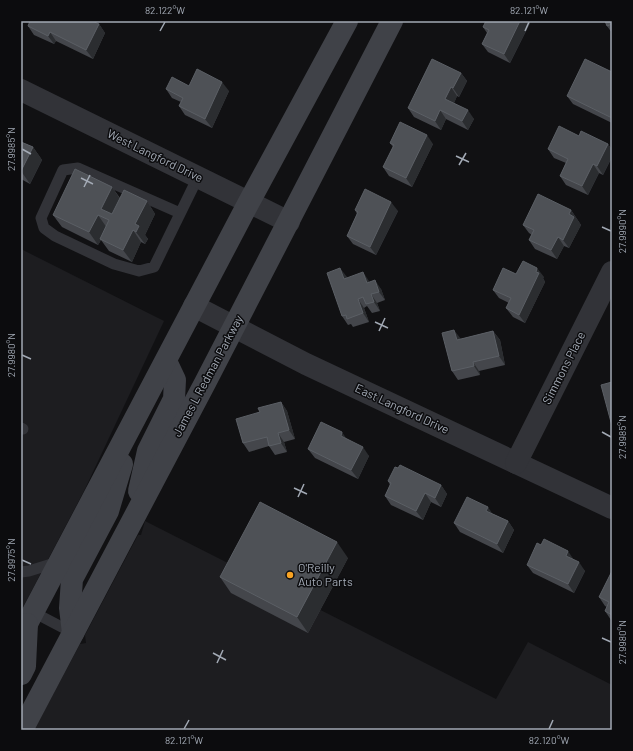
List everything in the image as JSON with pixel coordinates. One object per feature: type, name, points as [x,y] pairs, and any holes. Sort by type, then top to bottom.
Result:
[{"type":"main road","points":[[21,674],[25,666],[27,624],[249,202],[347,21]]},
{"type":"main road","points":[[347,109],[369,32],[375,21]]},
{"type":"main road","name":"James L Redman Parkway","points":[[22,730],[289,222],[392,21]]},
{"type":"main road","points":[[132,521],[148,451],[174,399],[175,380],[166,361]]},
{"type":"main road","points":[[73,633],[70,608],[72,579],[108,511],[135,420]]},
{"type":"street","name":"West Langford Drive","points":[[21,90],[289,222]]},
{"type":"street","name":"Simmons Place","points":[[516,463],[612,272]]},
{"type":"street","name":"East Langford Drive","points":[[194,306],[306,364],[612,508]]},
{"type":"lane","points":[[180,213],[78,168],[63,170],[41,218],[44,228],[55,236],[114,264],[139,271],[154,267],[198,177]]},
{"type":"lane","points":[[21,572],[60,561]]},
{"type":"lane","points":[[27,624],[73,633]]},
{"type":"shaded area","points":[[21,249],[164,321],[84,491],[21,611]]},
{"type":"shaded area","points":[[145,521],[496,699],[528,642],[612,685],[612,730],[34,730],[80,644],[86,643],[85,635],[138,535],[141,535]]},
{"type":"building","points":[[30,21],[92,21],[99,24],[86,50],[50,32],[48,36],[28,26]]},
{"type":"building","points":[[486,21],[520,21],[504,54],[482,44],[489,30],[483,27]]},
{"type":"building","points":[[605,21],[612,21],[612,24],[607,26]]},
{"type":"building","points":[[432,59],[461,73],[445,99],[468,110],[462,121],[440,110],[435,121],[408,108]]},
{"type":"building","points":[[585,59],[612,72],[612,118],[567,96]]},
{"type":"building","points":[[197,69],[222,82],[205,119],[179,106],[183,98],[166,89],[172,77],[189,86]]},
{"type":"building","points":[[400,122],[427,135],[406,178],[383,167],[394,145],[390,143]]},
{"type":"building","points":[[559,126],[579,136],[581,131],[608,144],[597,166],[593,164],[582,186],[560,176],[568,159],[548,149]]},
{"type":"building","points":[[21,142],[33,147],[21,171]]},
{"type":"building","points":[[75,169],[112,187],[101,209],[112,214],[124,190],[147,201],[135,224],[139,226],[136,232],[133,230],[123,250],[100,239],[109,220],[98,215],[89,232],[53,215]]},
{"type":"building","points":[[365,189],[391,202],[370,247],[347,236],[358,212],[355,210]]},
{"type":"building","points":[[538,194],[571,210],[569,214],[574,217],[563,240],[558,237],[551,250],[529,240],[534,230],[523,225]]},
{"type":"building","points":[[523,261],[537,268],[536,272],[539,273],[519,315],[506,308],[511,298],[493,290],[503,268],[516,274]]},
{"type":"building","points":[[340,268],[344,279],[363,272],[367,283],[375,280],[379,292],[371,294],[374,302],[366,304],[363,297],[358,299],[363,313],[347,319],[346,315],[342,316],[327,273]]},
{"type":"building","points":[[454,330],[457,340],[493,331],[499,356],[473,362],[474,366],[452,371],[442,333]]},
{"type":"building","points":[[612,382],[612,426],[601,385]]},
{"type":"building","points":[[281,402],[289,430],[278,433],[281,443],[269,446],[267,437],[243,443],[236,419],[260,412],[258,408]]},
{"type":"building","points":[[321,422],[342,432],[341,436],[363,447],[351,470],[308,449]]},
{"type":"building","points":[[400,465],[441,485],[435,498],[425,493],[416,511],[385,496],[391,483],[388,481],[395,467],[398,468]]},
{"type":"building","points":[[467,497],[488,507],[486,511],[508,521],[497,544],[454,523]]},
{"type":"building","name":"O'Reilly Auto Parts","points":[[260,502],[337,542],[297,617],[220,577]]},
{"type":"building","points":[[544,539],[568,551],[566,556],[579,562],[568,584],[527,565],[537,543],[541,545]]},
{"type":"building","points":[[612,571],[612,615],[605,611],[609,602],[599,597]]},
{"type":"place","name":"O'Reilly Auto Parts","points":[[290,575]]}]
